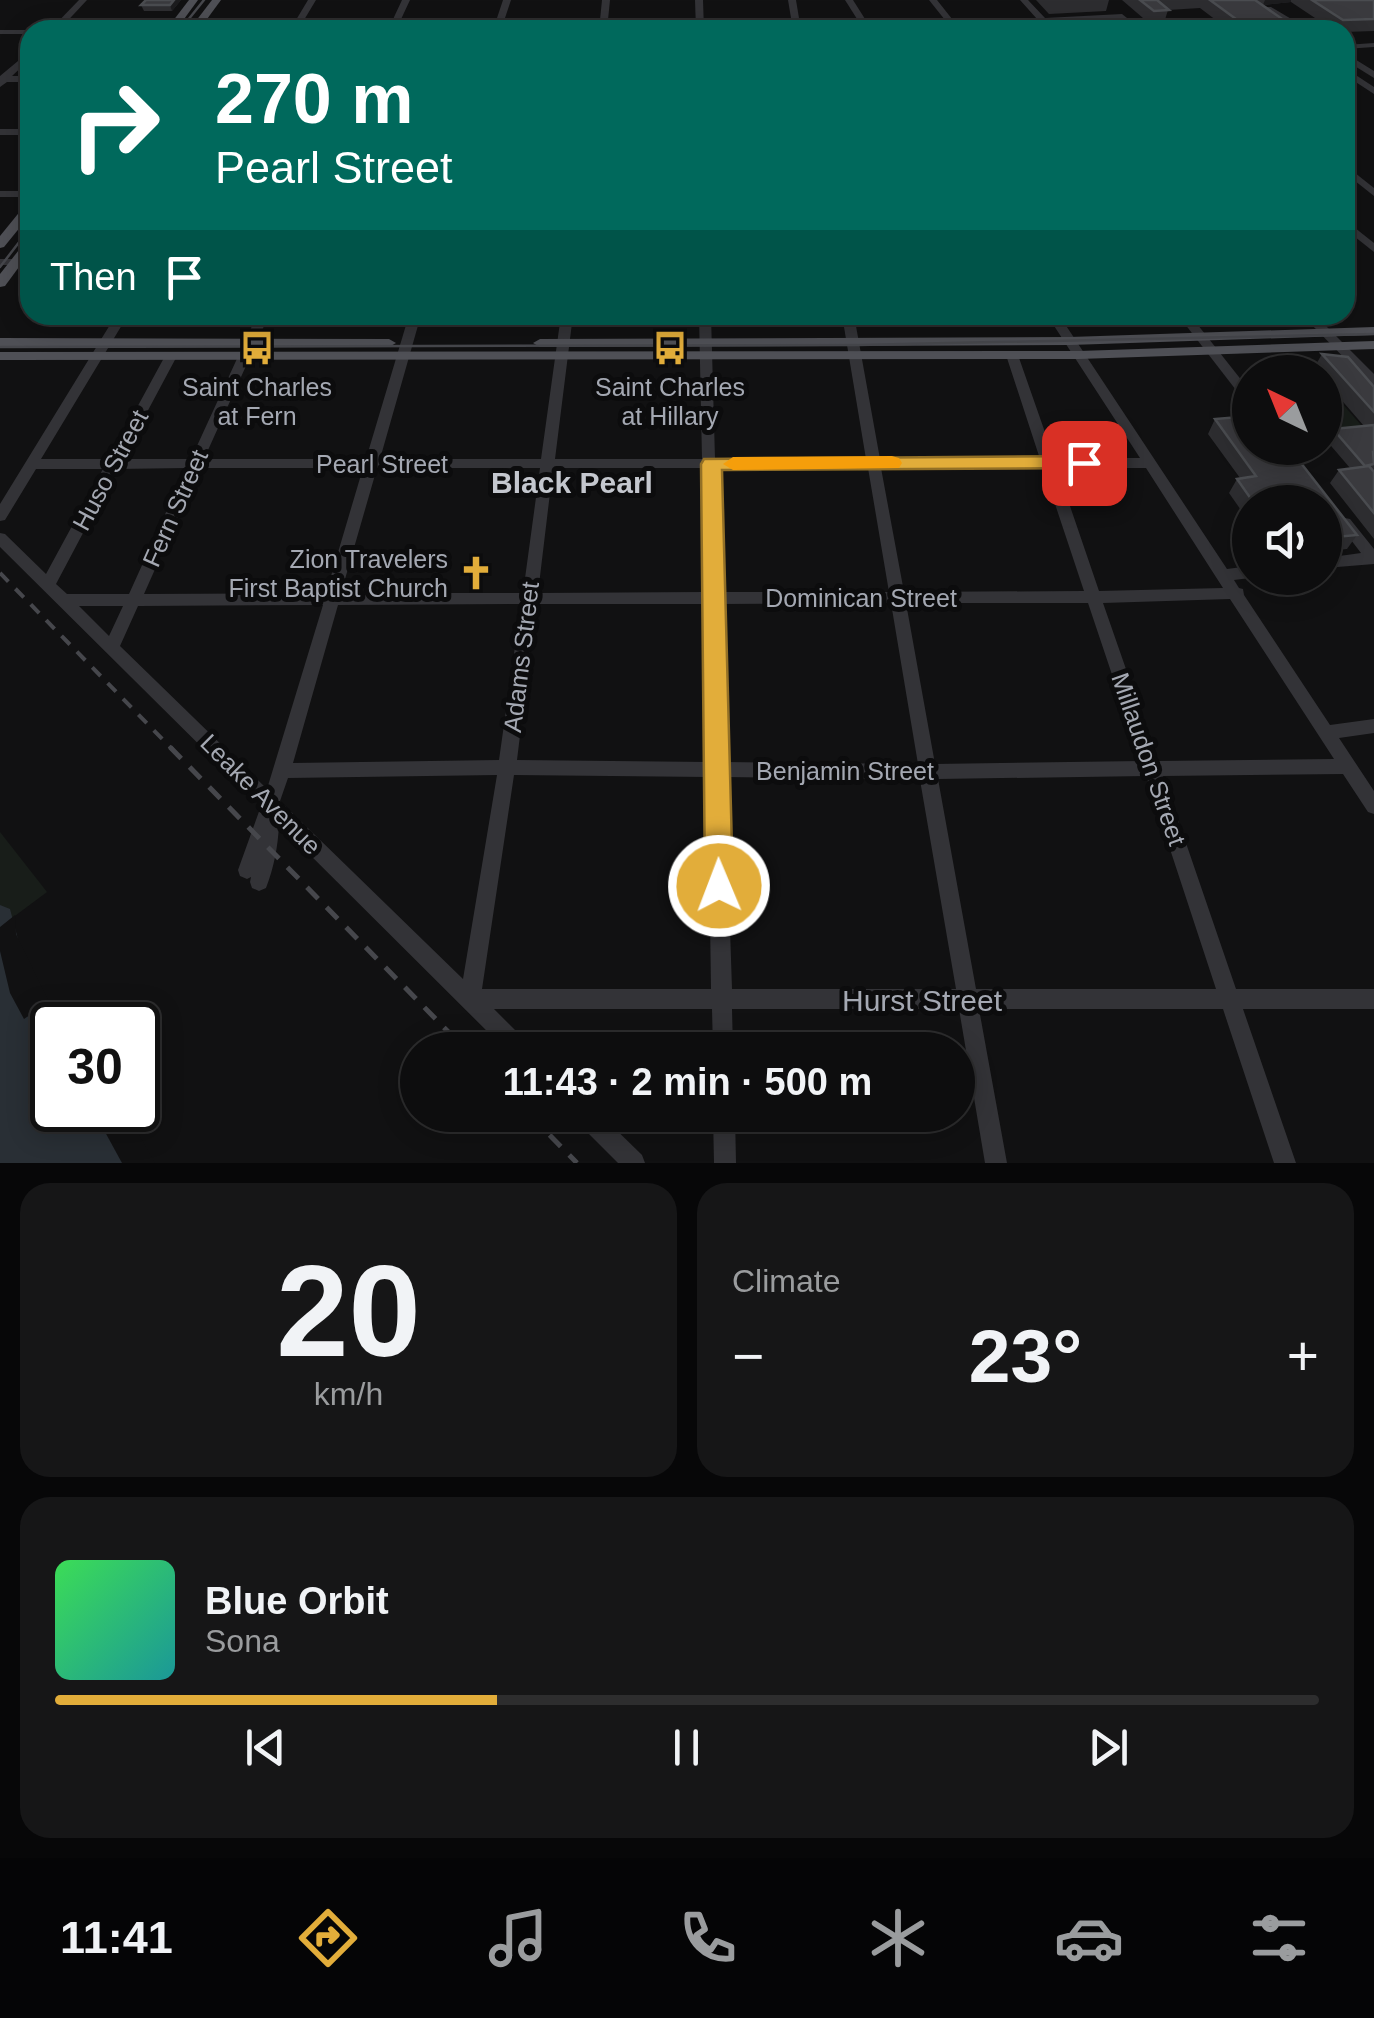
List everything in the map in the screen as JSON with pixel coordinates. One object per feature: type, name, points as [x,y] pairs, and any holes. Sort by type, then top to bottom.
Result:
[{"type":"main road","points":[[179,20],[194,0]]},
{"type":"main road","points":[[202,20],[217,0]]},
{"type":"main road","points":[[0,244],[20,219]]},
{"type":"main road","points":[[0,283],[20,265]]},
{"type":"main road","points":[[0,356],[101,349],[1211,350],[1374,331]]},
{"type":"main road","points":[[853,349],[1012,355],[1201,336],[1334,337],[1374,344]]},
{"type":"main road","points":[[0,342],[171,356],[247,350]]},
{"type":"street","points":[[64,20],[83,0]]},
{"type":"street","points":[[933,0],[949,20]]},
{"type":"street","points":[[1016,0],[1036,20]]},
{"type":"street","points":[[1273,20],[1257,9],[1268,9],[1292,20]]},
{"type":"street","points":[[1081,20],[1122,16],[1127,20]]},
{"type":"street","points":[[2,81],[20,64]]},
{"type":"street","points":[[1355,177],[1374,193]]},
{"type":"street","points":[[1355,233],[1374,250]]},
{"type":"street","points":[[0,516],[116,325]]},
{"type":"street","name":"Fern Street","points":[[112,646],[258,325]]},
{"type":"street","points":[[253,876],[269,849],[272,806],[412,325]]},
{"type":"street","name":"Adams Street","points":[[470,999],[507,768],[566,325]]},
{"type":"street","points":[[706,325],[723,1032]]},
{"type":"street","points":[[849,325],[996,1163]]},
{"type":"street","points":[[1059,325],[1232,584]]},
{"type":"street","points":[[1192,325],[1232,377]]},
{"type":"street","points":[[1320,325],[1374,381]]},
{"type":"street","points":[[1327,325],[1334,337]]},
{"type":"street","name":"Millaudon Street","points":[[1012,355],[1285,1163]]},
{"type":"street","name":"Huso Street","points":[[48,584],[171,356]]},
{"type":"street","name":"Pearl Street","points":[[32,464],[1152,463]]},
{"type":"street","points":[[1342,519],[1374,558]]},
{"type":"street","name":"Leake Avenue","points":[[0,538],[503,1032]]},
{"type":"street","points":[[1342,561],[1374,558]]},
{"type":"street","points":[[1226,575],[1232,574]]},
{"type":"street","name":"Dominican Street","points":[[64,600],[1094,598],[1232,593]]},
{"type":"street","points":[[1239,595],[1374,806]]},
{"type":"street","points":[[1328,732],[1374,726]]},
{"type":"street","name":"Benjamin Street","points":[[282,771],[507,768],[928,772],[1348,766]]},
{"type":"street","name":"Hurst Street","points":[[470,999],[1374,998]]},
{"type":"street","points":[[603,1132],[634,1163]]},
{"type":"street","points":[[724,1132],[725,1163]]},
{"type":"shaded area","points":[[1342,403],[1368,433],[1342,436]]},
{"type":"shaded area","points":[[0,832],[47,892],[0,927]]},
{"type":"shaded area","points":[[0,905],[10,909],[26,970],[43,1002],[30,1002],[30,1132],[132,1132],[150,1163],[0,1163]]},
{"type":"pier","points":[[15,915],[16,934],[49,1002],[30,1002],[30,1015],[24,1019],[10,993],[0,951],[0,927]]},
{"type":"pier","points":[[105,1132],[137,1132],[155,1163],[122,1163]]},
{"type":"building","points":[[146,0],[174,0],[170,5],[141,5]]},
{"type":"building","points":[[1140,0],[1157,0],[1169,10],[1154,11]]},
{"type":"building","points":[[1210,0],[1255,0],[1284,20],[1237,20]]},
{"type":"building","points":[[1312,0],[1374,0],[1374,19],[1343,20]]},
{"type":"building","points":[[1342,356],[1348,357],[1374,387],[1374,412],[1342,376]]},
{"type":"building","points":[[1232,418],[1232,443],[1215,419]]},
{"type":"building","points":[[1374,425],[1374,464],[1365,466],[1342,439],[1342,428]]},
{"type":"building","points":[[1248,465],[1302,465],[1318,485],[1241,485],[1237,479],[1256,476]]},
{"type":"building","points":[[1369,466],[1374,472],[1374,513],[1339,470]]},
{"type":"building","points":[[1342,516],[1357,535],[1342,536]]},
{"type":"tram line","points":[[188,20],[204,0]]},
{"type":"tram line","points":[[0,267],[20,241]]},
{"type":"tram line","points":[[0,347],[859,345],[1374,334]]},
{"type":"railway","points":[[0,573],[173,750]]},
{"type":"railway","points":[[170,747],[448,1032]]},
{"type":"railway","points":[[547,1132],[577,1163]]},
{"type":"slow traffic","points":[[733,464],[892,463]]},
{"type":"place","name":"Saint Charles at Fern","points":[[257,348]]},
{"type":"place","name":"Saint Charles at Hillary","points":[[670,348]]},
{"type":"place","name":"Zion Travelers First Baptist Church","points":[[476,573]]},
{"type":"district","name":"Black Pearl","points":[[572,482]]},
{"type":"route","points":[[719,886],[711,464],[1084,463]]}]
